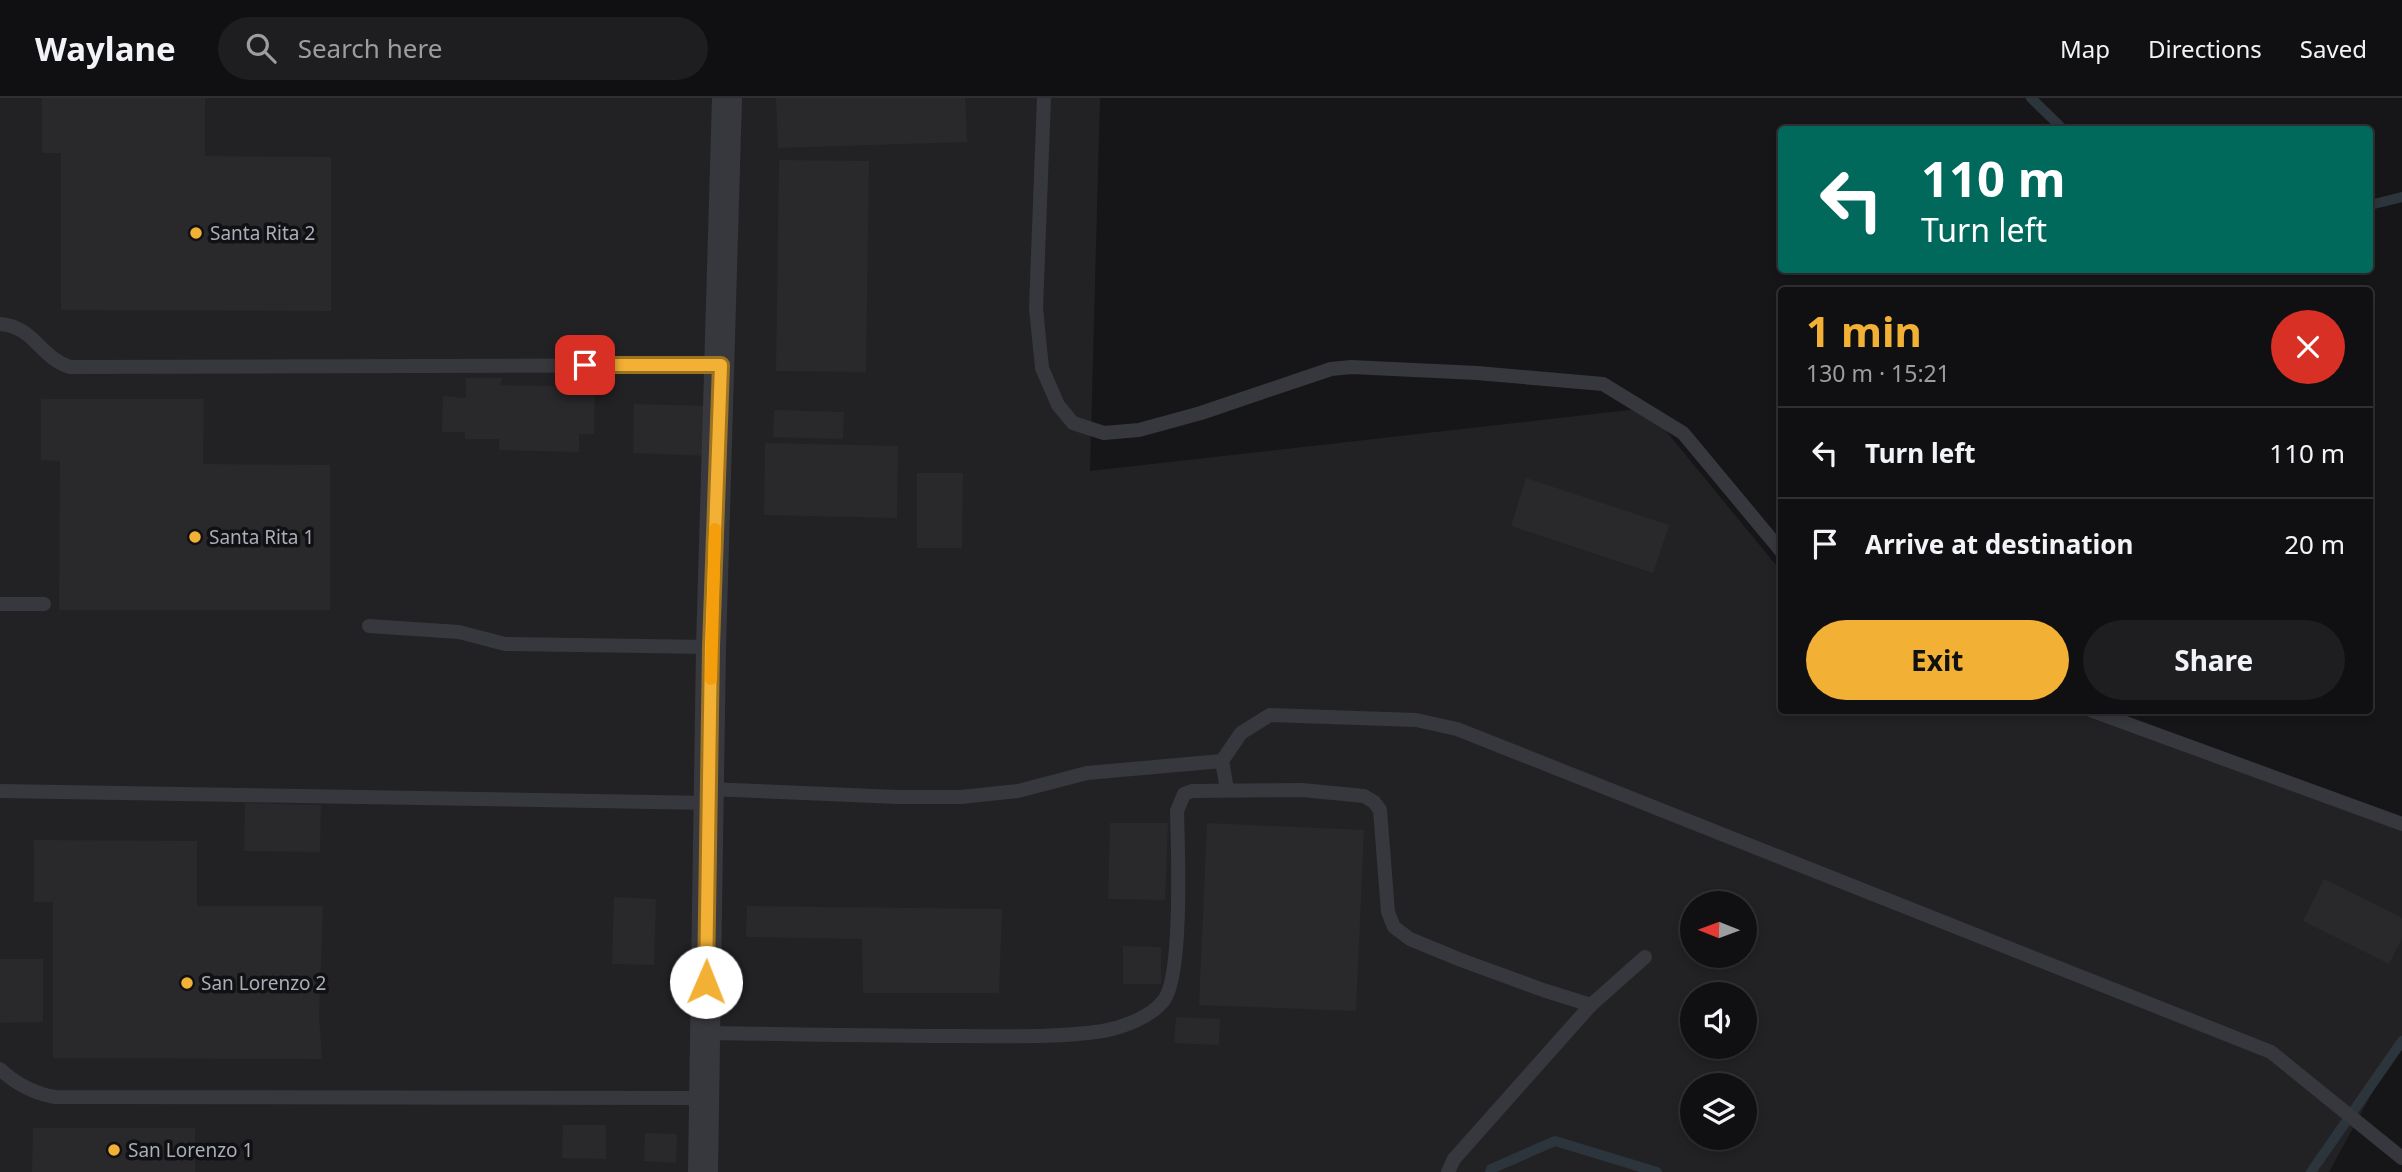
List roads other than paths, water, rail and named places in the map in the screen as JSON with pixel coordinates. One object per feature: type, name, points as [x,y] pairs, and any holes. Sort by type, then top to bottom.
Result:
[{"type":"street","points":[[703,1172],[711,647],[727,98]]},
{"type":"lane","points":[[1044,98],[1037,320],[1042,368],[1058,405],[1073,423],[1104,433],[1139,430],[1201,413],[1331,369],[1351,367],[1477,373],[1603,384],[1683,433],[1778,547]]},
{"type":"lane","points":[[0,324],[19,327],[50,356],[70,367],[721,365]]},
{"type":"lane","points":[[0,604],[44,604]]},
{"type":"lane","points":[[369,626],[459,632],[506,644],[711,647]]},
{"type":"lane","points":[[2101,714],[2402,824]]},
{"type":"lane","points":[[1227,789],[1222,761],[1241,733],[1270,715],[1416,720],[1457,729],[2271,1052],[2402,1157]]},
{"type":"lane","points":[[0,791],[961,797],[1018,790],[1087,773],[1222,761]]},
{"type":"lane","points":[[705,1033],[1039,1036],[1106,1030],[1136,1021],[1156,1009],[1166,998],[1172,980],[1176,934],[1179,801],[1184,794],[1192,791],[1227,789],[1364,796],[1380,810],[1388,912],[1394,927],[1410,939],[1461,960],[1591,1005]]},
{"type":"lane","points":[[1448,1172],[1454,1159],[1591,1005],[1645,957]]},
{"type":"lane","points":[[0,1069],[11,1080],[36,1093],[55,1097],[704,1098]]},
{"type":"waterway","points":[[2031,98],[2060,126]]},
{"type":"waterway","points":[[2373,204],[2402,197]]},
{"type":"waterway","points":[[2311,1172],[2402,1041]]},
{"type":"waterway","points":[[1490,1172],[1491,1169],[1555,1141],[1657,1172]]},
{"type":"place","name":"Santa Rita 2","points":[[196,233]]},
{"type":"place","name":"Santa Rita 1","points":[[195,537]]},
{"type":"place","name":"San Lorenzo 2","points":[[187,983]]},
{"type":"place","name":"San Lorenzo 1","points":[[114,1150]]}]
